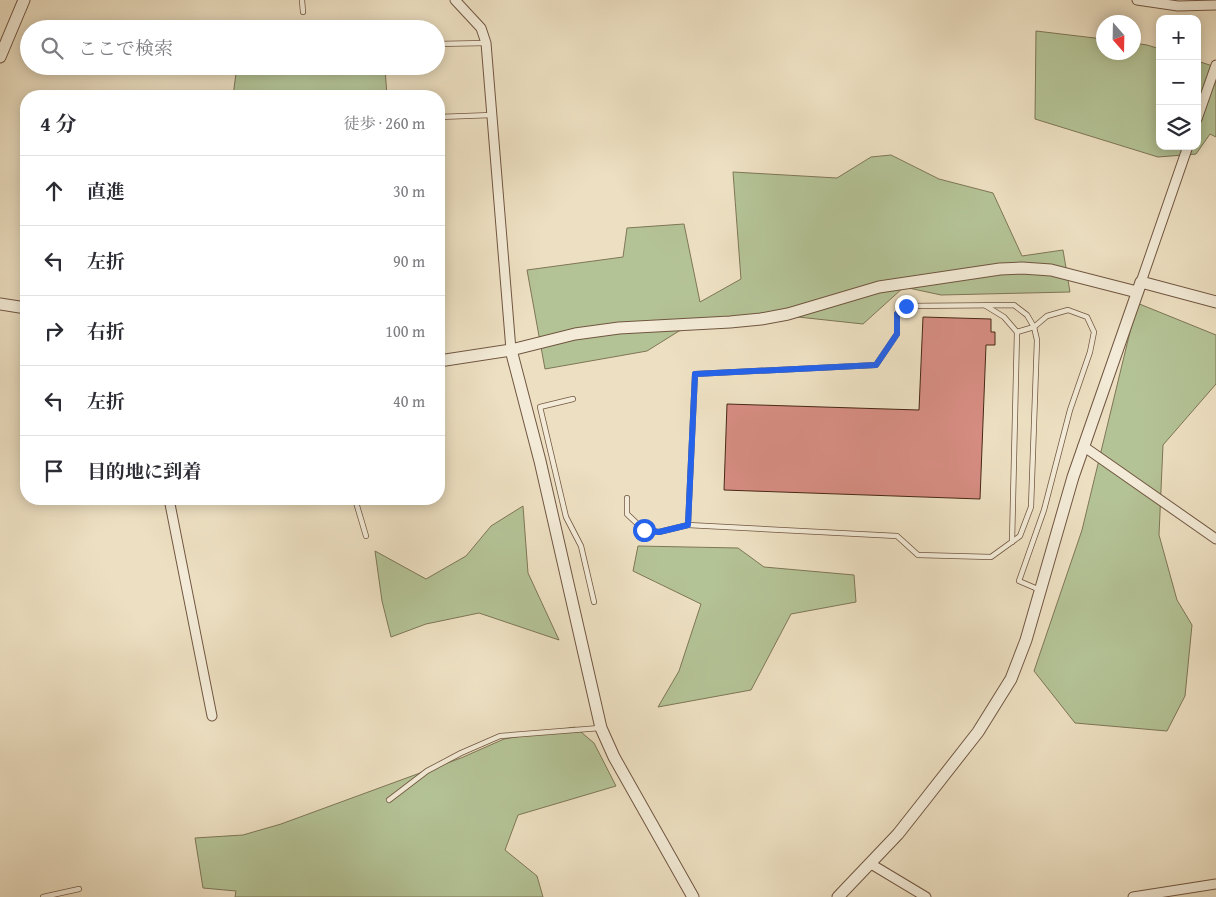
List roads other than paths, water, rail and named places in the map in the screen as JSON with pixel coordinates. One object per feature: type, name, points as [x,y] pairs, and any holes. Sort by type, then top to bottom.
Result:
[{"type":"street","points":[[0,57],[24,0]]},
{"type":"street","points":[[455,0],[481,28],[486,43],[511,350],[540,461],[601,728],[614,757],[693,897]]},
{"type":"street","points":[[1137,0],[1178,6],[1216,5]]},
{"type":"street","points":[[1201,108],[1216,65]]},
{"type":"street","points":[[841,896],[898,834],[924,801],[978,732],[1011,679],[1026,640],[1056,530],[1083,446],[1187,150]]},
{"type":"street","points":[[445,360],[511,350],[575,334],[618,328],[761,319],[788,314],[879,287],[1000,269],[1051,270],[1216,302]]},
{"type":"street","points":[[0,304],[20,307]]},
{"type":"street","points":[[1083,446],[1216,539]]},
{"type":"street","points":[[170,505],[212,716]]},
{"type":"street","points":[[871,864],[926,897]]},
{"type":"street","points":[[1133,897],[1216,884]]},
{"type":"lane","points":[[302,0],[303,12]]},
{"type":"lane","points":[[445,44],[486,43]]},
{"type":"lane","points":[[445,117],[493,115]]},
{"type":"lane","points":[[985,305],[1004,317],[1017,332],[1012,542]]},
{"type":"lane","points":[[627,498],[627,514],[644,530],[659,532],[688,525],[897,536],[918,555],[991,557],[1020,536],[1032,507],[1037,340],[1034,327],[1027,315],[1014,305],[906,306],[897,314],[897,334],[876,365],[695,374],[688,525]]},
{"type":"lane","points":[[1017,332],[1034,327],[1047,316],[1068,310],[1087,317],[1094,332],[1090,352],[1070,410],[1044,510],[1019,581],[1040,590]]},
{"type":"lane","points":[[573,400],[540,407],[566,517],[581,546],[594,602]]},
{"type":"lane","points":[[357,505],[366,536]]},
{"type":"lane","points":[[389,800],[428,771],[460,753],[500,736],[601,728]]},
{"type":"lane","points":[[42,897],[80,890]]}]
